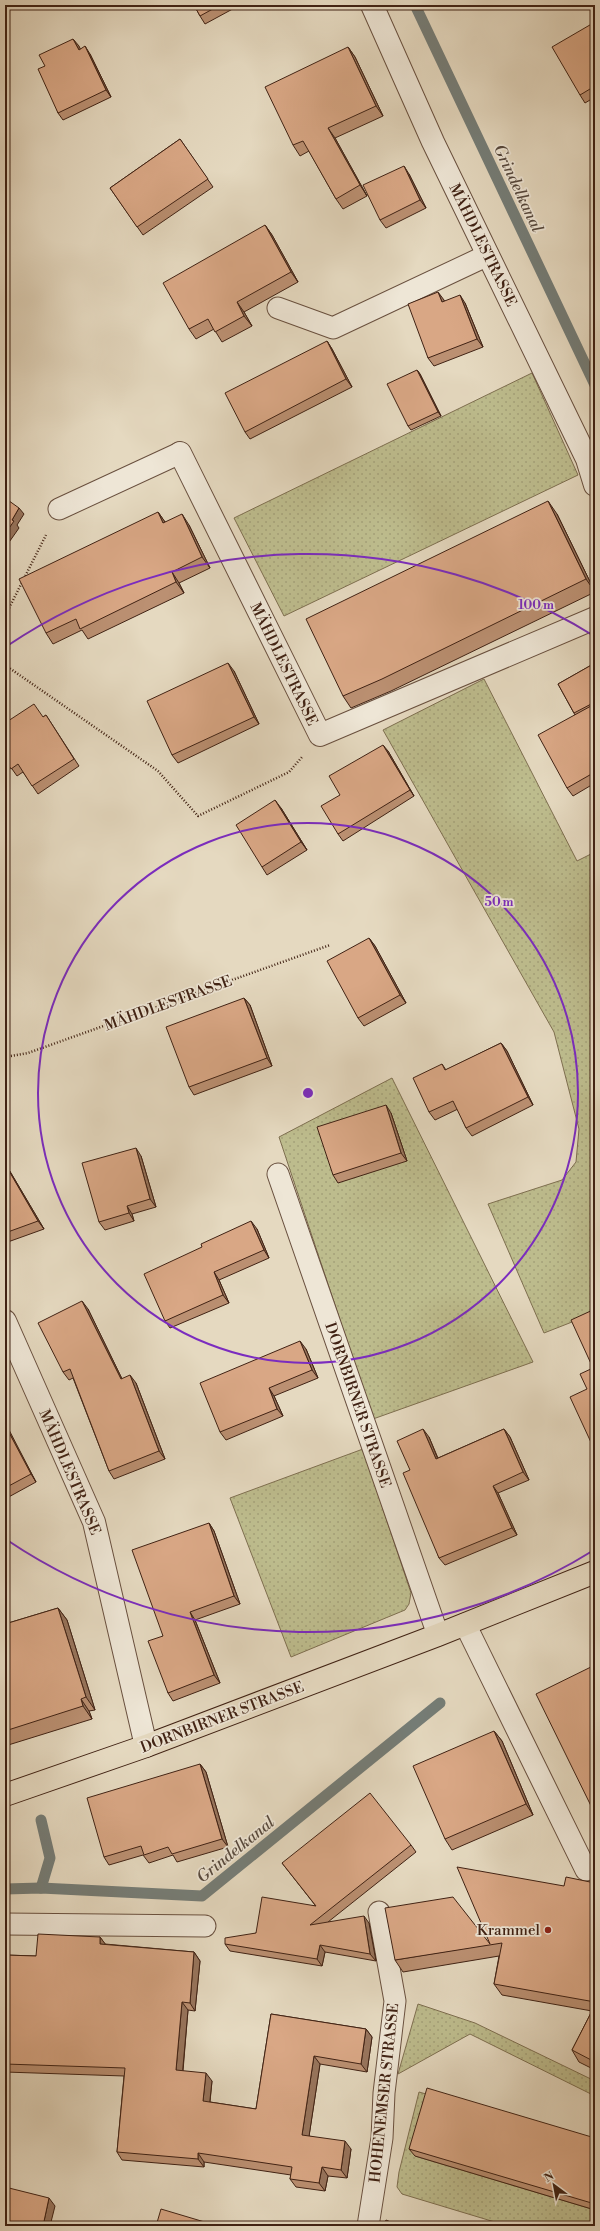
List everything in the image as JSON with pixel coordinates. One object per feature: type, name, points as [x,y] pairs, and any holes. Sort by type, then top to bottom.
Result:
[{"type":"main road","name":"DORNBIRNER STRASSE","points":[[5,1795],[146,1746],[438,1635],[595,1572]]},
{"type":"street","name":"MÄHDLESTRASSE","points":[[372,5],[430,135],[588,459],[595,485]]},
{"type":"street","name":"MÄHDLESTRASSE","points":[[180,453],[320,735],[595,618]]},
{"type":"street","name":"MÄHDLESTRASSE","points":[[5,1321],[94,1522],[146,1746]]},
{"type":"lane","points":[[278,308],[333,328],[488,255]]},
{"type":"lane","points":[[59,509],[180,453]]},
{"type":"lane","name":"DORNBIRNER STRASSE","points":[[278,1174],[438,1635]]},
{"type":"lane","points":[[465,1624],[586,1870]]},
{"type":"lane","name":"HOHENEMSER STRASSE","points":[[368,2226],[382,2138],[384,2093],[396,2001],[379,1912]]},
{"type":"lane","points":[[5,1924],[205,1926]]},
{"type":"path","points":[[5,616],[59,509]]},
{"type":"path","points":[[5,665],[158,771],[198,816],[289,772],[320,735]]},
{"type":"path","name":"MÄHDLESTRASSE","points":[[5,1057],[28,1053],[330,945]]},
{"type":"shaded area","points":[[532,373],[578,475],[284,616],[234,518]]},
{"type":"shaded area","points":[[484,679],[577,861],[595,852],[595,1313],[544,1333],[488,1204],[562,1180],[576,1162],[579,1129],[554,1032],[383,730]]},
{"type":"shaded area","points":[[392,1078],[533,1362],[373,1419],[279,1137]]},
{"type":"shaded area","points":[[363,1449],[411,1593],[409,1604],[405,1610],[291,1657],[230,1498]]},
{"type":"shaded area","points":[[418,2004],[475,2023],[595,2081],[595,2096],[470,2034],[398,2074]]},
{"type":"shaded area","points":[[419,2092],[433,2096],[415,2156],[595,2210],[595,2226],[508,2226],[402,2194],[397,2187],[399,2172]]},
{"type":"building","points":[[194,5],[220,5],[200,16]]},
{"type":"building","points":[[595,22],[595,86],[580,95],[552,47]]},
{"type":"building","points":[[73,39],[79,50],[85,46],[106,90],[58,113],[38,69],[45,66],[39,55]]},
{"type":"building","points":[[348,47],[376,106],[328,128],[360,185],[336,199],[303,141],[293,145],[265,87]]},
{"type":"building","points":[[180,139],[208,179],[137,227],[110,188]]},
{"type":"building","points":[[404,166],[420,200],[380,220],[363,185]]},
{"type":"building","points":[[265,225],[291,272],[237,302],[244,316],[215,332],[208,319],[189,329],[163,283]]},
{"type":"building","points":[[438,292],[442,302],[460,295],[477,339],[428,358],[408,304]]},
{"type":"building","points":[[327,341],[346,379],[245,432],[225,393]]},
{"type":"building","points":[[417,370],[438,412],[408,426],[387,384]]},
{"type":"building","points":[[5,498],[19,508],[12,520],[14,521],[5,534]]},
{"type":"building","points":[[548,501],[586,579],[382,679],[343,696],[306,619]]},
{"type":"building","points":[[158,512],[163,523],[182,514],[202,557],[172,572],[176,582],[80,629],[76,619],[46,633],[19,579]]},
{"type":"building","points":[[228,663],[254,717],[172,755],[147,701]]},
{"type":"building","points":[[595,663],[595,702],[574,713],[558,684]]},
{"type":"building","points":[[34,704],[43,717],[46,715],[74,759],[32,786],[18,764],[11,769],[5,759],[5,723]]},
{"type":"building","points":[[591,706],[595,713],[595,772],[567,788],[538,735]]},
{"type":"building","points":[[383,745],[410,790],[338,834],[321,806],[340,795],[329,776]]},
{"type":"building","points":[[275,800],[301,842],[262,867],[236,825]]},
{"type":"building","points":[[369,938],[400,995],[358,1018],[327,961]]},
{"type":"building","points":[[244,998],[267,1058],[189,1087],[166,1027]]},
{"type":"building","points":[[501,1043],[528,1097],[466,1128],[453,1101],[429,1112],[413,1078],[442,1064],[445,1070]]},
{"type":"building","points":[[386,1105],[401,1153],[333,1175],[317,1127]]},
{"type":"building","points":[[136,1148],[150,1199],[127,1206],[129,1213],[99,1222],[82,1163]]},
{"type":"building","points":[[5,1164],[38,1221],[5,1233]]},
{"type":"building","points":[[251,1221],[264,1250],[214,1272],[223,1295],[165,1321],[144,1274],[202,1247],[201,1244]]},
{"type":"building","points":[[82,1301],[121,1379],[130,1375],[159,1451],[109,1471],[70,1369],[63,1372],[38,1323]]},
{"type":"building","points":[[595,1309],[595,1451],[570,1397],[587,1389],[580,1374],[593,1368],[571,1320]]},
{"type":"building","points":[[300,1341],[312,1370],[269,1388],[277,1409],[220,1432],[200,1383]]},
{"type":"building","points":[[5,1425],[31,1474],[5,1488]]},
{"type":"building","points":[[423,1429],[436,1459],[504,1429],[523,1472],[493,1486],[512,1528],[439,1558],[403,1473],[410,1470],[397,1441]]},
{"type":"building","points":[[209,1523],[234,1596],[190,1612],[214,1675],[168,1693],[148,1641],[163,1636],[132,1550]]},
{"type":"building","points":[[58,1608],[86,1697],[81,1699],[83,1706],[5,1731],[5,1624]]},
{"type":"building","points":[[595,1665],[595,1814],[536,1694]]},
{"type":"building","points":[[494,1731],[526,1804],[445,1839],[413,1766]]},
{"type":"building","points":[[200,1764],[222,1839],[172,1854],[168,1847],[144,1855],[141,1846],[104,1857],[87,1798]]},
{"type":"building","points":[[370,1793],[411,1845],[310,1925],[364,1916],[370,1954],[320,1945],[317,1959],[225,1944],[225,1938],[256,1933],[262,1897],[316,1906],[282,1863]]},
{"type":"building","points":[[457,1867],[564,1886],[566,1877],[595,1883],[595,2002],[494,1984],[502,1943],[395,1960],[385,1908],[453,1897],[490,1944]]},
{"type":"building","points":[[38,1934],[100,1937],[100,1944],[194,1952],[190,2003],[182,2002],[176,2070],[206,2073],[203,2101],[256,2109],[271,2014],[366,2029],[361,2064],[314,2056],[302,2135],[345,2141],[341,2170],[322,2167],[319,2183],[290,2179],[292,2167],[198,2153],[198,2159],[117,2152],[125,2068],[5,2064],[5,1955],[36,1956]]},
{"type":"building","points":[[595,2005],[595,2062],[572,2050]]},
{"type":"building","points":[[427,2088],[595,2138],[595,2204],[409,2149]]},
{"type":"building","points":[[5,2187],[49,2198],[43,2226],[5,2226]]},
{"type":"building","points":[[161,2209],[218,2226],[156,2226]]},
{"type":"building","points":[[386,2220],[400,2226],[383,2226]]},
{"type":"waterway","name":"Grindelkanal","points":[[415,5],[595,385]]},
{"type":"waterway","name":"Grindelkanal","points":[[5,1889],[41,1888],[202,1896],[440,1703]]},
{"type":"waterway","points":[[41,1820],[50,1858],[41,1888]]},
{"type":"place","name":"Krammel","points":[[548,1930]]}]
